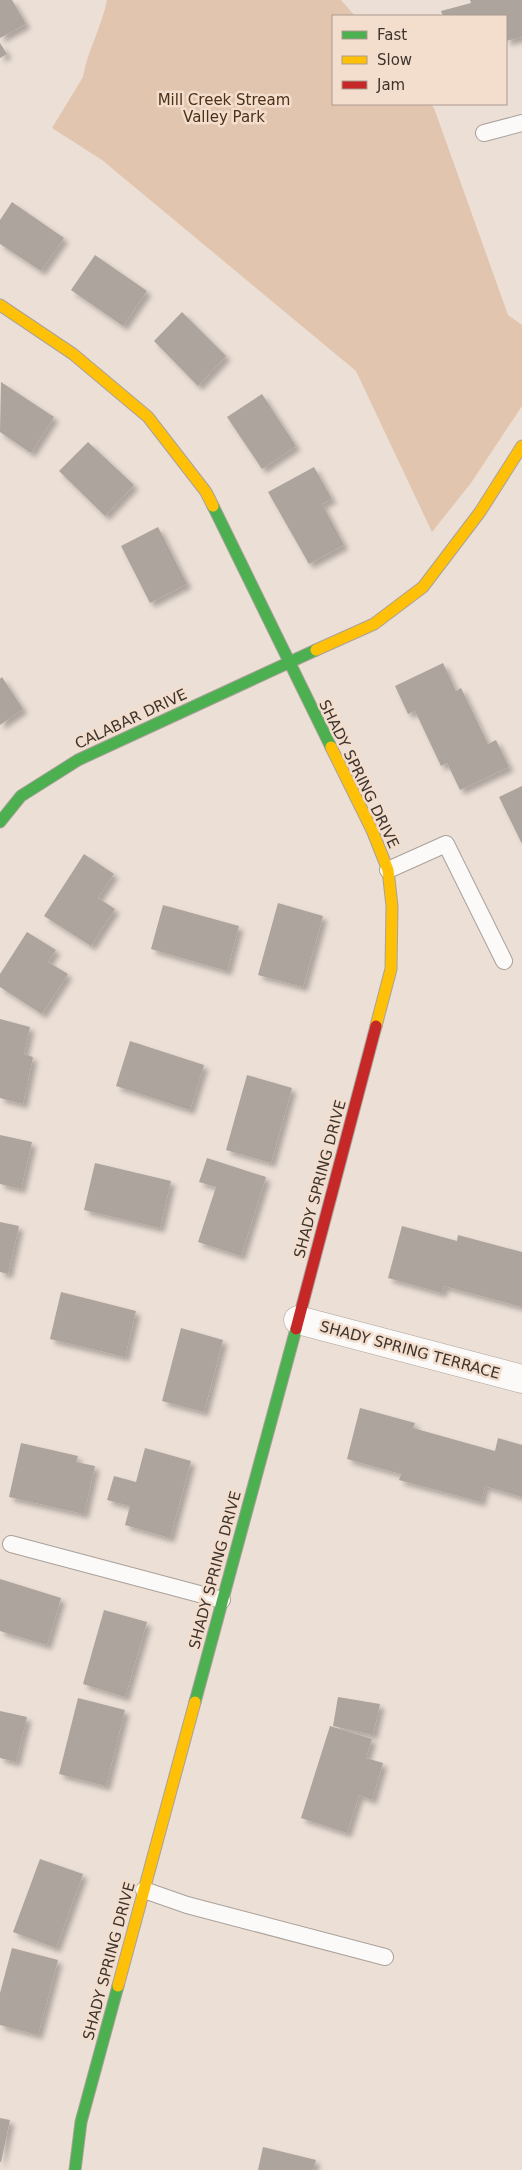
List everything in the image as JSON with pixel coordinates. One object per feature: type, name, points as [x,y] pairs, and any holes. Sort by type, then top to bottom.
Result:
[{"type":"street","name":"SHADY SPRING DRIVE","points":[[0,305],[73,354],[148,417],[206,492],[372,830],[388,870],[392,906],[391,969],[81,2122],[75,2170]]},
{"type":"street","name":"CALABAR DRIVE","points":[[0,822],[21,796],[78,760],[374,624],[423,586],[480,512],[522,446]]},
{"type":"street","name":"SHADY SPRING TERRACE","points":[[298,1320],[522,1379]]},
{"type":"lane","points":[[484,133],[522,123]]},
{"type":"lane","points":[[388,870],[446,844],[504,961]]},
{"type":"lane","points":[[11,1544],[222,1600]]},
{"type":"lane","points":[[144,1890],[187,1905],[385,1957]]},
{"type":"green space","name":"Mill Creek Stream Valley Park","points":[[107,0],[341,0],[354,15],[332,15],[332,105],[431,105],[434,108],[508,315],[522,325],[522,406],[471,483],[432,532],[356,371],[102,160],[52,128],[83,77]]},
{"type":"building","points":[[0,0],[12,0],[26,24],[0,38]]},
{"type":"building","points":[[470,0],[522,0],[522,37],[507,41],[507,15],[443,15],[441,11],[471,3]]},
{"type":"building","points":[[0,43],[7,54],[0,58]]},
{"type":"building","points":[[12,202],[64,238],[41,271],[0,244],[0,220]]},
{"type":"building","points":[[95,255],[147,291],[123,326],[71,290]]},
{"type":"building","points":[[182,312],[226,356],[198,386],[154,341]]},
{"type":"building","points":[[1,382],[54,417],[31,453],[0,432]]},
{"type":"building","points":[[262,394],[296,446],[262,469],[227,417]]},
{"type":"building","points":[[88,442],[134,485],[105,516],[59,471]]},
{"type":"building","points":[[314,467],[332,499],[322,504],[344,545],[309,564],[268,492]]},
{"type":"building","points":[[158,527],[187,584],[150,603],[121,546]]},
{"type":"building","points":[[443,663],[456,691],[461,688],[488,744],[496,740],[509,767],[460,790],[447,763],[441,766],[415,711],[408,714],[395,686]]},
{"type":"building","points":[[2,677],[23,709],[0,725],[0,679]]},
{"type":"building","points":[[522,786],[522,844],[499,797]]},
{"type":"building","points":[[84,854],[114,874],[98,898],[115,909],[91,946],[44,916]]},
{"type":"building","points":[[278,903],[323,916],[303,987],[258,975]]},
{"type":"building","points":[[163,905],[239,926],[227,971],[151,949]]},
{"type":"building","points":[[27,932],[56,950],[48,962],[68,974],[42,1014],[0,987],[0,974]]},
{"type":"building","points":[[0,1019],[30,1027],[24,1054],[33,1057],[23,1104],[0,1098]]},
{"type":"building","points":[[130,1041],[204,1065],[190,1110],[116,1086]]},
{"type":"building","points":[[247,1075],[292,1088],[271,1163],[226,1150]]},
{"type":"building","points":[[0,1135],[32,1142],[21,1189],[0,1184]]},
{"type":"building","points":[[207,1158],[266,1177],[241,1256],[198,1242],[216,1187],[199,1182]]},
{"type":"building","points":[[95,1163],[171,1181],[160,1228],[84,1210]]},
{"type":"building","points":[[0,1222],[19,1226],[8,1274],[0,1272]]},
{"type":"building","points":[[402,1226],[457,1241],[458,1235],[522,1252],[522,1307],[444,1286],[442,1293],[388,1278]]},
{"type":"building","points":[[61,1292],[136,1311],[125,1357],[50,1339]]},
{"type":"building","points":[[181,1328],[223,1340],[204,1412],[162,1401]]},
{"type":"building","points":[[360,1408],[415,1423],[413,1428],[495,1451],[498,1438],[522,1445],[522,1497],[485,1486],[481,1502],[399,1480],[401,1474],[347,1459]]},
{"type":"building","points":[[21,1443],[78,1456],[76,1462],[95,1466],[84,1514],[9,1497]]},
{"type":"building","points":[[145,1448],[191,1461],[170,1538],[125,1525],[130,1506],[107,1500],[114,1476],[136,1482]]},
{"type":"building","points":[[0,1579],[61,1598],[47,1645],[0,1631]]},
{"type":"building","points":[[104,1610],[147,1622],[125,1697],[83,1684]]},
{"type":"building","points":[[338,1697],[380,1704],[373,1735],[333,1726]]},
{"type":"building","points":[[78,1698],[125,1710],[106,1786],[59,1774]]},
{"type":"building","points":[[0,1711],[27,1717],[16,1762],[0,1758]]},
{"type":"building","points":[[330,1726],[372,1739],[366,1758],[383,1763],[372,1800],[359,1795],[347,1833],[301,1818]]},
{"type":"building","points":[[40,1859],[83,1874],[56,1948],[13,1932]]},
{"type":"building","points":[[12,1948],[58,1960],[38,2035],[0,2025],[0,1993]]},
{"type":"building","points":[[0,2118],[10,2120],[1,2162],[0,2162]]},
{"type":"building","points":[[263,2147],[316,2160],[313,2170],[258,2170]]},
{"type":"traffic: fast","points":[[213,506],[331,747]]},
{"type":"traffic: fast","points":[[0,822],[21,796],[78,760],[316,650]]},
{"type":"traffic: fast","points":[[195,1702],[296,1329]]},
{"type":"traffic: fast","points":[[75,2170],[81,2122],[118,1986]]},
{"type":"traffic: slow","points":[[0,305],[73,354],[148,417],[206,492],[213,506]]},
{"type":"traffic: slow","points":[[316,650],[374,624],[423,587],[480,512],[522,446]]},
{"type":"traffic: slow","points":[[331,747],[372,830],[388,870],[392,906],[391,969],[376,1026]]},
{"type":"traffic: slow","points":[[118,1986],[195,1702]]},
{"type":"traffic: jam","points":[[296,1329],[376,1026]]}]
